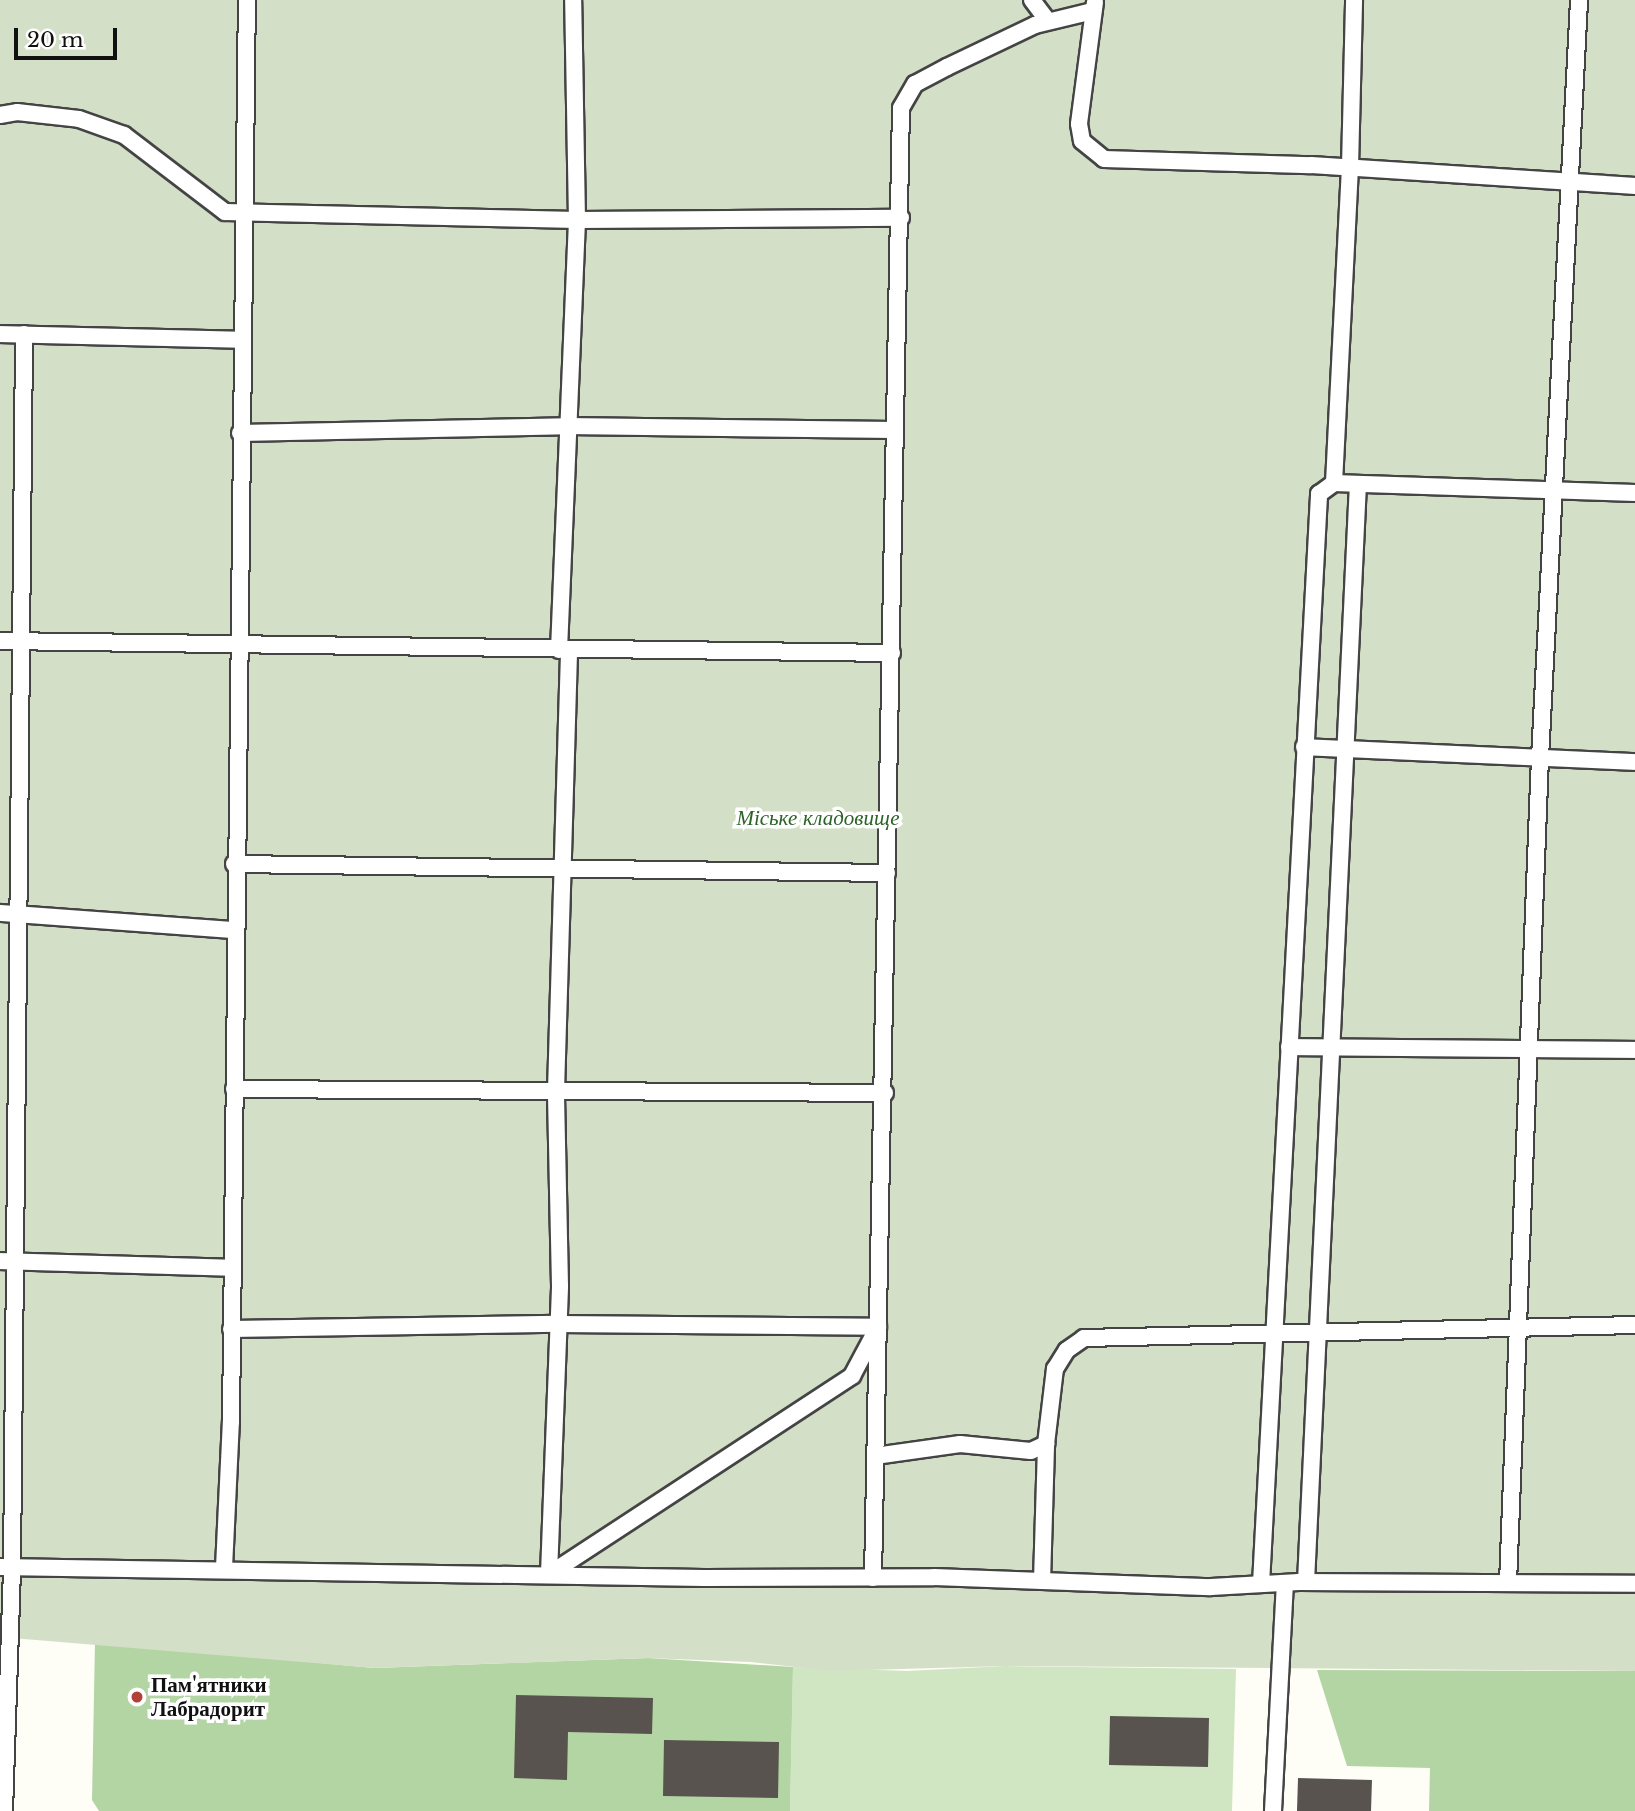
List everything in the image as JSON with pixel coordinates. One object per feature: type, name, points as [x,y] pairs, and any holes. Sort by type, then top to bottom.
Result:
[{"type":"lane","points":[[223,1568],[231,1329],[234,864],[247,0]]},
{"type":"lane","points":[[549,1574],[558,1324],[556,1091],[565,866],[566,426],[577,220],[573,0]]},
{"type":"lane","points":[[1032,0],[1048,21]]},
{"type":"lane","points":[[1334,483],[1350,167],[1354,0]]},
{"type":"lane","points":[[1508,1584],[1521,1327],[1540,758],[1579,0]]},
{"type":"lane","points":[[873,1578],[885,1093],[901,108],[907,92],[947,67],[1048,21],[1094,5],[1079,124],[1082,141],[1091,152],[1104,159],[1350,167],[1635,186]]},
{"type":"lane","points":[[0,115],[17,112],[79,119],[124,135],[225,212],[577,220],[901,218]]},
{"type":"lane","points":[[0,334],[242,340]]},
{"type":"lane","points":[[4,1811],[7,1261],[17,915],[17,642],[24,334]]},
{"type":"lane","points":[[240,433],[566,426],[895,430]]},
{"type":"lane","points":[[1261,1584],[1319,494],[1334,483],[1635,493]]},
{"type":"lane","points":[[1306,1583],[1358,485]]},
{"type":"lane","points":[[0,641],[564,651],[891,653]]},
{"type":"lane","points":[[1304,747],[1635,762]]},
{"type":"lane","points":[[234,864],[565,866],[887,873]]},
{"type":"lane","points":[[0,913],[234,930]]},
{"type":"lane","points":[[1289,1047],[1635,1050]]},
{"type":"lane","points":[[234,1090],[885,1093]]},
{"type":"lane","points":[[7,1261],[231,1268]]},
{"type":"lane","points":[[231,1329],[558,1324],[878,1327]]},
{"type":"lane","points":[[1042,1581],[1046,1444],[1055,1369],[1067,1350],[1084,1338],[1274,1331],[1635,1325]]},
{"type":"lane","points":[[549,1574],[852,1376],[878,1327]]},
{"type":"lane","points":[[875,1456],[960,1444],[1031,1451],[1046,1444]]},
{"type":"lane","points":[[6,1567],[1261,1584],[1635,1584]]},
{"type":"lane","points":[[1273,1811],[1285,1583]]},
{"type":"green space","name":"Міське кладовище","points":[[0,0],[1635,0],[1635,1671],[1005,1666],[831,1671],[751,1662],[648,1658],[375,1668],[0,1637]]},
{"type":"green space","points":[[95,1642],[374,1668],[648,1658],[793,1667],[790,1811],[99,1811],[92,1800]]},
{"type":"green space","points":[[1005,1666],[1236,1669],[1232,1811],[790,1811],[793,1667],[907,1671]]},
{"type":"green space","points":[[1317,1670],[1635,1671],[1635,1811],[1429,1811],[1430,1768],[1347,1766]]},
{"type":"building","points":[[516,1695],[653,1698],[652,1734],[568,1732],[567,1780],[514,1778]]},
{"type":"building","points":[[1110,1716],[1209,1718],[1208,1767],[1109,1765]]},
{"type":"building","points":[[664,1740],[779,1742],[778,1798],[663,1796]]},
{"type":"building","points":[[1298,1778],[1372,1780],[1371,1811],[1297,1811]]},
{"type":"place","name":"Пам'ятники Лабрадорит","points":[[137,1697]]}]
